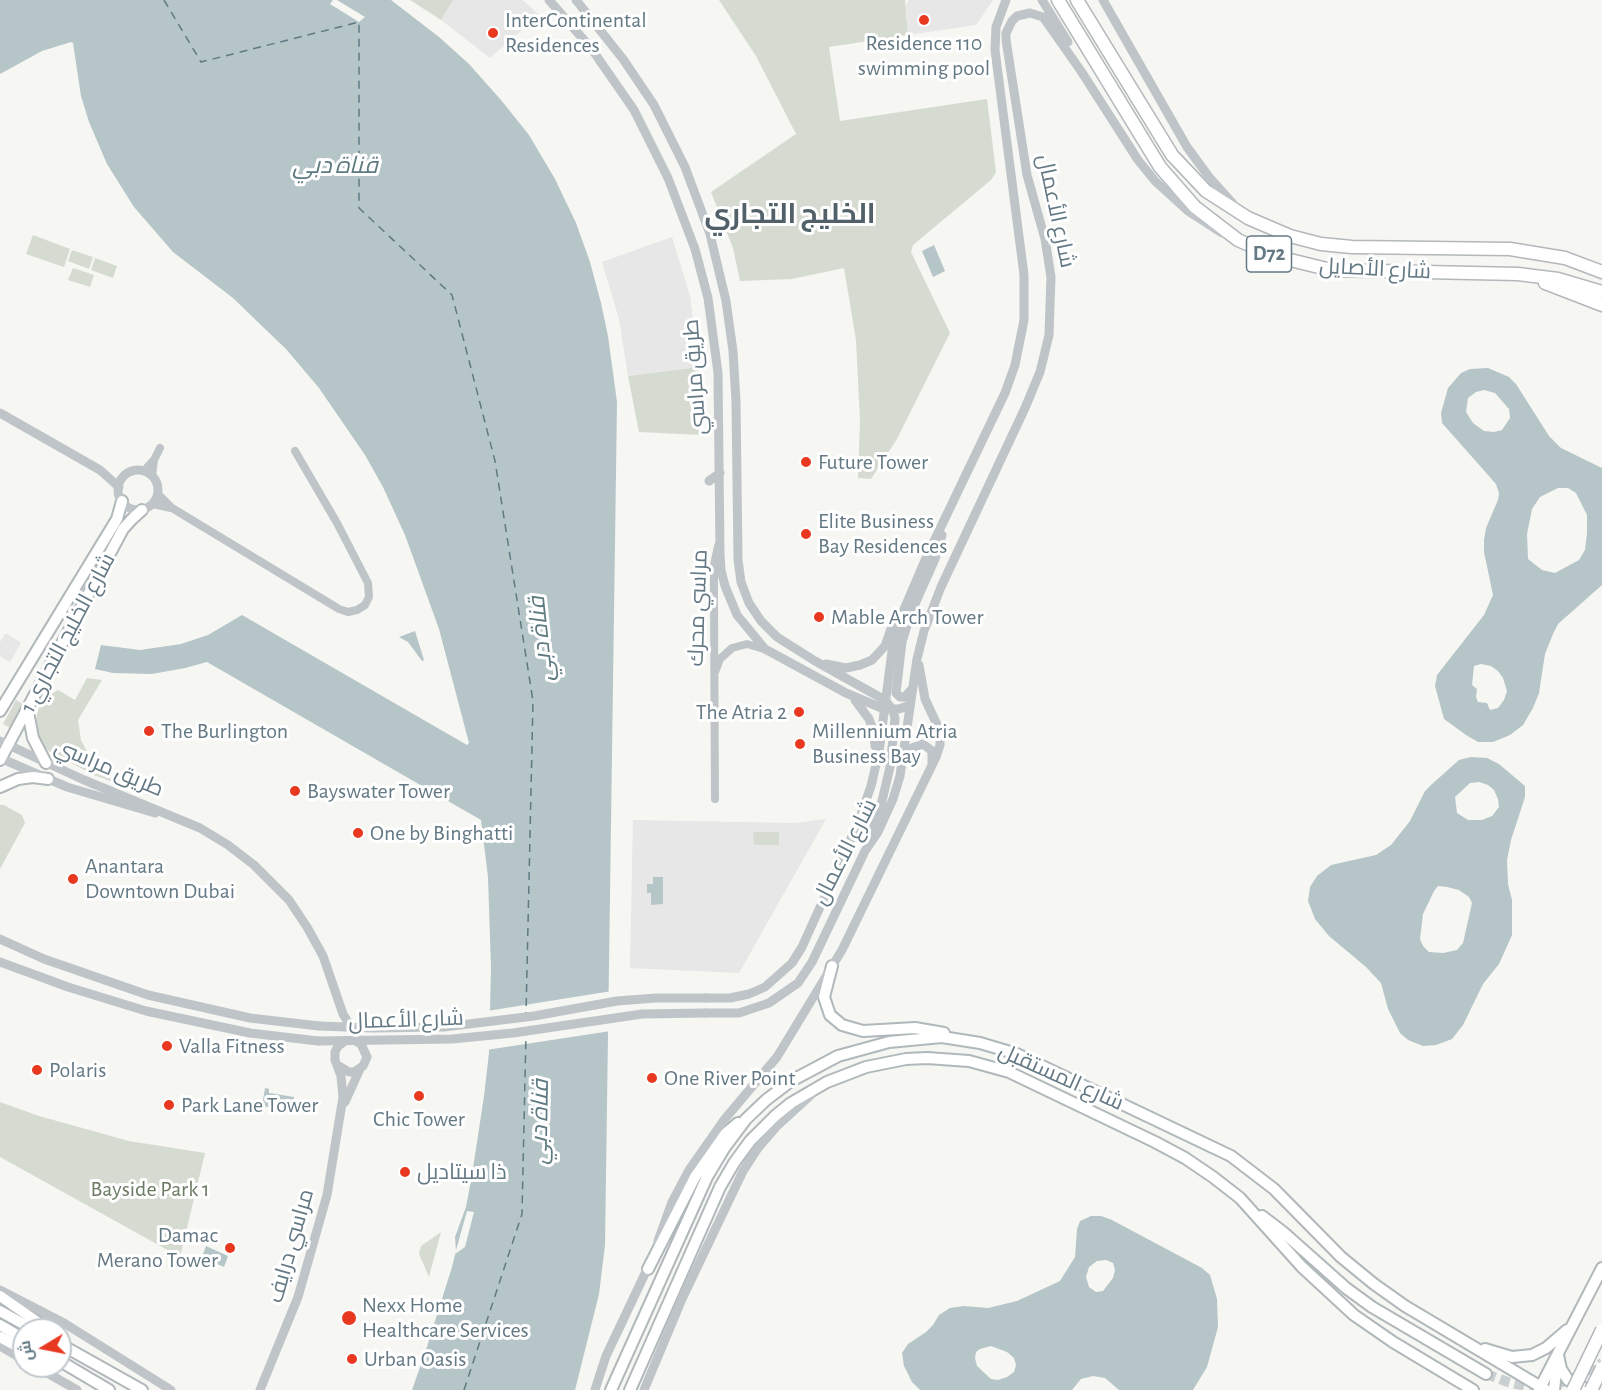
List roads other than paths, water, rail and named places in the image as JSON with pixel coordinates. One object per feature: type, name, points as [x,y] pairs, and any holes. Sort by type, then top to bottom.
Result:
[{"type":"main road","name":"شارع الأصايل","points":[[1059,0],[1160,167],[1195,207],[1238,240],[1255,249],[1293,262],[1331,270],[1518,274],[1558,279],[1602,292]]},
{"type":"main road","name":"شارع الأصايل","points":[[1077,0],[1172,155],[1206,191],[1248,218],[1290,236],[1336,246],[1510,249],[1565,258],[1600,270]]},
{"type":"main road","points":[[1518,274],[1602,305]]},
{"type":"main road","name":"شارع الخليج التجاري 1","points":[[0,711],[117,519],[122,501]]},
{"type":"main road","name":"شارع الخليج التجاري 1","points":[[0,759],[4,743],[28,712],[58,649],[123,529],[148,507]]},
{"type":"main road","points":[[0,694],[18,680]]},
{"type":"main road","points":[[28,712],[35,745],[46,763]]},
{"type":"main road","points":[[0,787],[10,781],[25,777],[48,780]]},
{"type":"main road","points":[[832,966],[824,997],[830,1015],[842,1024],[863,1031],[925,1029],[961,1040]]},
{"type":"main road","name":"شارع المستقبل","points":[[614,1385],[707,1177],[725,1147],[746,1119],[791,1081],[838,1056],[872,1045],[907,1039],[942,1037],[999,1048],[1034,1061],[1231,1156],[1274,1189],[1359,1273],[1405,1306],[1542,1389]]},
{"type":"main road","name":"شارع المستقبل","points":[[630,1389],[714,1199],[734,1163],[750,1141],[791,1103],[827,1082],[866,1067],[906,1059],[948,1059],[989,1066],[1029,1079],[1170,1149],[1213,1177],[1251,1209],[1302,1267],[1348,1310],[1393,1342],[1473,1390]]},
{"type":"main road","points":[[648,1269],[701,1167],[726,1133],[746,1119]]},
{"type":"main road","points":[[1251,1209],[1276,1225],[1334,1277],[1372,1307],[1486,1374]]},
{"type":"main road","points":[[1542,1389],[1602,1268]]},
{"type":"main road","points":[[0,1296],[32,1318]]},
{"type":"main road","points":[[1467,1344],[1512,1357],[1522,1357],[1546,1348],[1573,1325]]},
{"type":"main road","points":[[1573,1390],[1602,1330]]},
{"type":"main road","points":[[72,1345],[108,1370]]},
{"type":"main road","points":[[72,1350],[142,1390]]},
{"type":"main road","points":[[1554,1390],[1558,1355]]},
{"type":"main road","points":[[1558,1355],[1561,1369],[1568,1380],[1580,1387],[1592,1390],[1602,1389]]},
{"type":"main road","points":[[72,1367],[110,1390]]},
{"type":"main road","points":[[1592,1390],[1602,1368]]},
{"type":"main road","points":[[72,1373],[99,1384]]},
{"type":"street","name":"طريق مراسي","points":[[549,0],[575,28],[606,68],[634,110],[651,153],[687,225],[702,273],[718,373],[719,539],[721,570],[730,600],[746,628],[765,649],[846,693],[887,707]]},
{"type":"street","name":"طريق مراسي","points":[[576,0],[623,58],[654,105],[685,166],[703,212],[722,278],[733,351],[736,400],[738,560],[741,582],[749,603],[769,630],[786,644],[887,707]]},
{"type":"street","name":"شارع الأعمال","points":[[0,939],[44,959],[148,995],[250,1018],[319,1026],[373,1029],[444,1027],[513,1019],[617,1001],[656,998],[730,998],[749,994],[765,987],[792,963],[805,941],[858,823],[875,771],[887,707],[896,631],[926,558],[1008,386],[1019,350],[1024,320],[1024,275],[994,50],[996,27],[1006,0]]},
{"type":"street","points":[[1042,0],[1050,18],[1126,144],[1155,180],[1199,220],[1238,240]]},
{"type":"street","points":[[1103,0],[1187,147],[1209,177],[1248,218]]},
{"type":"street","name":"شارع الأعمال","points":[[0,962],[68,987],[146,1011],[250,1033],[318,1041],[452,1039],[513,1033],[642,1014],[739,1013],[758,1008],[783,995],[798,983],[812,962],[865,851],[889,810],[902,764],[919,647],[941,587],[1033,390],[1045,354],[1051,306],[1049,258],[1027,175],[1006,40],[1008,26],[1017,16],[1030,13],[1050,18]]},
{"type":"street","points":[[0,413],[100,470],[119,487],[122,501],[129,508],[172,508]]},
{"type":"street","points":[[148,474],[160,448]]},
{"type":"street","points":[[119,487],[124,476],[134,471],[148,474],[157,484],[158,494],[172,508],[339,609],[348,612],[357,610],[367,601],[370,592],[368,583],[337,523],[295,451]]},
{"type":"street","points":[[100,470],[124,476]]},
{"type":"street","points":[[709,481],[720,473]]},
{"type":"street","points":[[148,507],[158,494]]},
{"type":"street","points":[[913,685],[908,696],[902,698],[897,695],[905,632],[935,559],[945,518]]},
{"type":"street","name":"مراسي محرك","points":[[715,800],[714,574],[719,539]]},
{"type":"street","points":[[815,661],[846,668],[866,663],[877,656],[885,646],[902,602],[926,558]]},
{"type":"street","name":"مراسي محرك","points":[[713,679],[720,659],[732,648],[747,645],[765,649]]},
{"type":"street","points":[[595,1390],[606,1356],[648,1269],[672,1202],[688,1170],[724,1120],[777,1058],[832,966],[862,912],[938,751],[940,731],[923,690],[919,673],[919,647]]},
{"type":"street","points":[[846,693],[861,707],[872,725],[875,739],[875,771]]},
{"type":"street","points":[[865,851],[877,818],[890,767],[895,719],[887,707],[910,705]]},
{"type":"street","name":"طريق مراسي","points":[[4,743],[170,816]]},
{"type":"street","points":[[902,764],[912,748],[919,744],[930,748],[932,763]]},
{"type":"street","name":"طريق مراسي","points":[[0,759],[48,780],[142,810],[170,816]]},
{"type":"street","points":[[170,816],[200,828],[228,844],[254,864],[278,888],[298,913],[315,941],[329,971],[343,1014],[367,1057],[360,1069],[349,1072],[339,1066],[335,1056],[343,1030],[343,1014]]},
{"type":"street","points":[[338,1046],[349,1040],[361,1044]]},
{"type":"street","name":"مراسي درايف","points":[[260,1390],[289,1323],[307,1270],[327,1195],[343,1107],[343,1087],[339,1066]]},
{"type":"street","name":"مراسي درايف","points":[[343,1107],[360,1069]]},
{"type":"street","points":[[644,1390],[682,1299],[743,1171],[776,1126],[827,1082]]},
{"type":"street","points":[[0,1290],[64,1323],[171,1390]]},
{"type":"street","points":[[30,1305],[50,1305]]},
{"type":"street","points":[[56,1378],[77,1390]]},
{"type":"water","name":"قناة دبي","points":[[0,0],[391,0],[439,37],[469,64],[501,100],[529,135],[555,179],[576,223],[601,303],[617,402],[605,1245],[599,1294],[575,1390],[412,1390],[456,1251],[455,1237],[466,1207],[484,1096],[489,1053],[491,968],[488,877],[481,820],[207,662],[152,674],[113,673],[95,669],[101,645],[140,650],[181,644],[208,635],[242,615],[467,745],[469,743],[439,629],[405,535],[365,455],[319,388],[286,349],[233,298],[173,252],[134,207],[107,164],[89,122],[81,96],[73,43],[42,51],[0,74]]},
{"type":"water","points":[[934,245],[945,271],[933,277],[922,251]]},
{"type":"water","points":[[1488,368],[1509,377],[1516,384],[1549,436],[1561,448],[1602,468],[1602,585],[1558,624],[1545,654],[1539,693],[1523,725],[1510,735],[1493,742],[1478,742],[1444,719],[1435,686],[1437,675],[1484,615],[1493,595],[1484,552],[1484,540],[1499,493],[1496,484],[1442,423],[1441,413],[1448,388],[1461,373],[1470,369]],"holes":[[[1484,390],[1495,393],[1509,409],[1510,418],[1502,430],[1484,431],[1473,423],[1466,412],[1468,398]],[[1558,488],[1568,488],[1576,493],[1587,515],[1585,550],[1579,560],[1555,573],[1542,570],[1528,559],[1527,534],[1532,509],[1540,497]],[[1481,664],[1491,666],[1503,678],[1507,691],[1498,708],[1490,710],[1487,703],[1478,702],[1477,689],[1472,685],[1474,666]]]},
{"type":"water","points":[[415,631],[424,660],[422,661],[408,642],[399,637]]},
{"type":"water","points":[[1471,757],[1487,758],[1499,764],[1525,786],[1525,797],[1507,860],[1508,884],[1512,900],[1512,935],[1499,964],[1483,984],[1463,1025],[1452,1039],[1436,1045],[1423,1046],[1408,1040],[1400,1033],[1388,1009],[1381,983],[1366,967],[1329,936],[1315,919],[1308,901],[1310,887],[1317,876],[1331,865],[1376,855],[1391,845],[1410,821],[1425,791],[1459,760]],"holes":[[[1479,782],[1494,790],[1499,807],[1492,816],[1482,820],[1468,820],[1457,813],[1455,797],[1470,783]],[[1438,886],[1459,890],[1469,897],[1472,903],[1463,943],[1457,950],[1443,953],[1429,952],[1420,939],[1423,914]]]},
{"type":"water","points":[[653,877],[663,877],[663,904],[651,905],[651,893],[647,893],[647,884],[653,884]]},
{"type":"water","points":[[265,1088],[269,1089],[269,1093],[294,1097],[292,1111],[262,1106]]},
{"type":"water","points":[[1091,1216],[1101,1216],[1112,1220],[1202,1268],[1210,1275],[1217,1299],[1218,1327],[1207,1367],[1193,1390],[1119,1390],[1105,1378],[1093,1376],[1081,1379],[1072,1390],[920,1390],[912,1382],[904,1366],[902,1353],[908,1344],[926,1332],[939,1315],[950,1308],[964,1306],[988,1308],[1017,1301],[1060,1281],[1075,1257],[1077,1229],[1080,1221]],"holes":[[[1106,1260],[1113,1263],[1115,1270],[1113,1278],[1103,1291],[1096,1292],[1089,1287],[1086,1277],[1089,1267],[1097,1261]],[[991,1346],[1007,1352],[1014,1358],[1016,1365],[1014,1372],[1007,1377],[998,1380],[991,1379],[977,1366],[976,1352]]]},
{"type":"water","points":[[206,1246],[228,1256],[224,1267],[202,1257]]},
{"type":"tunnel","points":[[1486,1374],[1529,1387],[1551,1385],[1572,1379],[1602,1363]]},
{"type":"place","name":"Residence 110 swimming pool","points":[[924,20]]},
{"type":"place","name":"InterContinental Residences","points":[[493,33]]},
{"type":"place","name":"Future Tower","points":[[806,462]]},
{"type":"place","name":"Elite Business Bay Residences","points":[[806,534]]},
{"type":"place","name":"Mable Arch Tower","points":[[819,617]]},
{"type":"place","name":"The Atria 2","points":[[799,712]]},
{"type":"place","name":"The Burlington","points":[[149,731]]},
{"type":"place","name":"Millennium Atria Business Bay","points":[[800,744]]},
{"type":"place","name":"Bayswater Tower","points":[[295,791]]},
{"type":"place","name":"One by Binghatti","points":[[358,833]]},
{"type":"place","name":"Anantara Downtown Dubai","points":[[73,879]]},
{"type":"place","name":"Valla Fitness","points":[[167,1046]]},
{"type":"place","name":"Polaris","points":[[37,1070]]},
{"type":"place","name":"One River Point","points":[[652,1078]]},
{"type":"place","name":"Chic Tower","points":[[419,1096]]},
{"type":"place","name":"Park Lane Tower","points":[[169,1105]]},
{"type":"place","name":"ذا سيتاديل","points":[[405,1172]]},
{"type":"place","name":"Damac Merano Tower","points":[[230,1248]]},
{"type":"place","name":"Nexx Home Healthcare Services","points":[[349,1318]]},
{"type":"place","name":"Urban Oasis","points":[[352,1359]]},
{"type":"district","name":"الخليج التجاري","points":[[790,215]]},
{"type":"park label","name":"Bayside Park 1","points":[[150,1189]]}]
